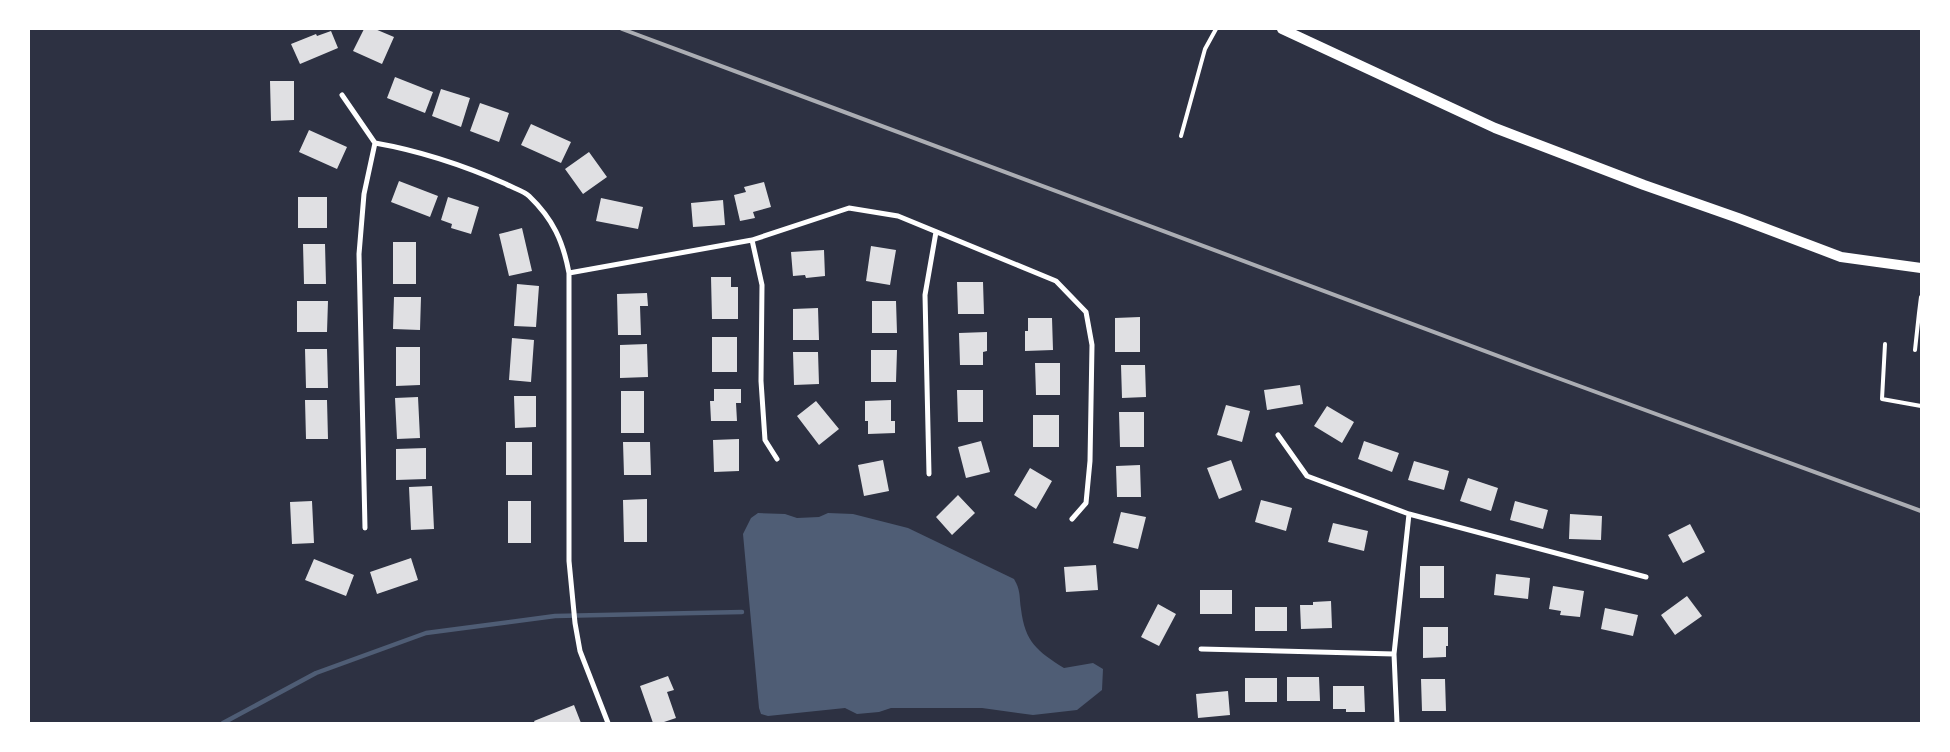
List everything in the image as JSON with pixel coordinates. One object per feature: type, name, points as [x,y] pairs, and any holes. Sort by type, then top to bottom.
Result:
[{"type":"main road","points":[[1288,30],[1495,128],[1644,185],[1841,257],[1921,268]]},
{"type":"street","points":[[342,95],[375,143],[413,150],[472,168],[528,195],[553,226],[564,248],[569,272],[569,561],[575,623],[580,651],[608,723]]},
{"type":"street","points":[[365,528],[359,254],[364,194],[375,143]]},
{"type":"street","points":[[569,272],[752,240],[850,208],[898,216],[1056,280],[1086,312],[1092,345],[1090,461],[1086,503],[1072,519]]},
{"type":"street","points":[[929,474],[925,295],[936,232]]},
{"type":"street","points":[[752,240],[762,285],[760,382],[765,440],[777,460]]},
{"type":"street","points":[[1278,435],[1307,476],[1409,514],[1646,577]]},
{"type":"street","points":[[1397,723],[1394,654],[1409,514]]},
{"type":"street","points":[[1200,649],[1394,654]]},
{"type":"lane","points":[[1181,136],[1205,50],[1216,29]]},
{"type":"lane","points":[[1915,350],[1921,297]]},
{"type":"lane","points":[[1885,344],[1882,399],[1921,406]]},
{"type":"water","points":[[758,513],[785,514],[797,518],[819,517],[828,513],[853,514],[908,528],[1014,579],[1019,590],[1023,620],[1029,638],[1040,651],[1064,668],[1093,663],[1103,669],[1102,690],[1077,710],[1033,715],[982,708],[891,708],[879,712],[857,714],[845,708],[768,716],[761,714],[743,534],[751,518]]},
{"type":"building","points":[[364,29],[375,29],[394,37],[382,64],[353,51]]},
{"type":"building","points":[[331,31],[338,48],[300,64],[291,44],[316,34],[317,36]]},
{"type":"building","points":[[395,77],[433,92],[425,113],[387,98]]},
{"type":"building","points":[[270,81],[294,81],[294,120],[271,121]]},
{"type":"building","points":[[441,89],[470,98],[461,127],[432,116]]},
{"type":"building","points":[[480,103],[509,113],[499,142],[470,131]]},
{"type":"building","points":[[531,124],[571,142],[561,163],[521,145]]},
{"type":"building","points":[[309,130],[347,147],[337,169],[299,152]]},
{"type":"building","points":[[589,152],[607,177],[583,194],[565,169]]},
{"type":"building","points":[[399,181],[438,196],[430,217],[391,202]]},
{"type":"building","points":[[764,182],[771,207],[753,212],[755,218],[740,221],[734,195],[746,192],[744,187]]},
{"type":"building","points":[[298,197],[327,197],[327,228],[298,228]]},
{"type":"building","points":[[448,197],[479,207],[471,234],[451,228],[452,224],[441,220]]},
{"type":"building","points":[[601,198],[643,207],[638,229],[596,221]]},
{"type":"building","points":[[723,200],[725,225],[693,227],[691,203]]},
{"type":"building","points":[[522,228],[532,271],[509,276],[499,234]]},
{"type":"building","points":[[393,242],[416,242],[416,284],[393,284]]},
{"type":"building","points":[[303,244],[325,244],[326,284],[304,284]]},
{"type":"building","points":[[871,246],[896,250],[890,285],[866,281]]},
{"type":"building","points":[[824,250],[825,276],[806,278],[805,275],[793,276],[791,252]]},
{"type":"building","points":[[711,277],[731,277],[731,287],[738,287],[738,319],[712,319]]},
{"type":"building","points":[[957,282],[983,282],[984,314],[958,314]]},
{"type":"building","points":[[517,284],[539,286],[536,327],[514,326]]},
{"type":"building","points":[[647,293],[648,306],[640,306],[641,335],[618,335],[617,294]]},
{"type":"building","points":[[394,297],[421,297],[420,330],[393,329]]},
{"type":"building","points":[[297,301],[328,301],[327,332],[297,332]]},
{"type":"building","points":[[872,301],[896,301],[897,333],[872,333]]},
{"type":"building","points":[[818,308],[819,340],[793,340],[793,309]]},
{"type":"building","points":[[1140,317],[1140,352],[1115,352],[1115,318]]},
{"type":"building","points":[[1028,318],[1052,318],[1053,350],[1025,351],[1025,331],[1028,331]]},
{"type":"building","points":[[987,332],[987,351],[983,352],[983,365],[960,365],[959,333]]},
{"type":"building","points":[[712,337],[737,337],[737,372],[712,372]]},
{"type":"building","points":[[512,338],[534,340],[531,382],[509,380]]},
{"type":"building","points":[[647,344],[648,377],[620,378],[620,345]]},
{"type":"building","points":[[396,347],[420,347],[420,385],[396,386]]},
{"type":"building","points":[[305,349],[327,349],[328,388],[306,388]]},
{"type":"building","points":[[871,350],[897,350],[896,382],[871,382]]},
{"type":"building","points":[[793,352],[818,352],[819,384],[794,385]]},
{"type":"building","points":[[1035,363],[1060,363],[1060,395],[1036,395]]},
{"type":"building","points":[[1121,365],[1145,365],[1146,397],[1122,398]]},
{"type":"building","points":[[1300,385],[1303,404],[1267,410],[1264,390]]},
{"type":"building","points":[[714,389],[741,389],[741,403],[736,403],[737,421],[711,421],[710,401],[714,401]]},
{"type":"building","points":[[957,390],[983,390],[983,422],[958,422]]},
{"type":"building","points":[[621,391],[644,391],[644,433],[621,433]]},
{"type":"building","points":[[514,396],[536,396],[536,427],[515,428]]},
{"type":"building","points":[[418,397],[420,438],[397,439],[395,398]]},
{"type":"building","points":[[305,400],[327,400],[328,439],[306,439]]},
{"type":"building","points":[[891,400],[891,421],[895,421],[895,433],[868,434],[868,421],[865,421],[865,401]]},
{"type":"building","points":[[816,401],[839,429],[819,445],[797,416]]},
{"type":"building","points":[[1226,405],[1250,411],[1242,442],[1217,435]]},
{"type":"building","points":[[1327,406],[1354,422],[1342,443],[1314,426]]},
{"type":"building","points":[[1119,412],[1144,412],[1144,447],[1120,447]]},
{"type":"building","points":[[1033,415],[1059,415],[1059,447],[1033,447]]},
{"type":"building","points":[[739,439],[739,471],[714,472],[713,440]]},
{"type":"building","points":[[981,441],[990,472],[966,478],[958,447]]},
{"type":"building","points":[[1364,441],[1399,453],[1392,472],[1358,459]]},
{"type":"building","points":[[506,442],[532,442],[532,475],[506,475]]},
{"type":"building","points":[[623,442],[650,442],[651,475],[624,475]]},
{"type":"building","points":[[426,448],[426,479],[396,480],[396,449]]},
{"type":"building","points":[[883,460],[889,491],[864,496],[858,465]]},
{"type":"building","points":[[1231,460],[1242,490],[1219,499],[1207,468]]},
{"type":"building","points":[[1414,461],[1449,471],[1444,490],[1408,480]]},
{"type":"building","points":[[1140,465],[1141,497],[1117,497],[1116,466]]},
{"type":"building","points":[[1030,468],[1052,481],[1036,509],[1014,495]]},
{"type":"building","points":[[1468,478],[1498,488],[1491,511],[1460,501]]},
{"type":"building","points":[[432,486],[434,529],[411,530],[409,487]]},
{"type":"building","points":[[958,495],[975,513],[952,535],[936,517]]},
{"type":"building","points":[[647,499],[647,542],[624,542],[623,500]]},
{"type":"building","points":[[1261,500],[1292,508],[1286,531],[1255,522]]},
{"type":"building","points":[[312,501],[314,543],[292,544],[290,502]]},
{"type":"building","points":[[508,501],[531,501],[531,543],[508,543]]},
{"type":"building","points":[[1515,501],[1548,510],[1543,529],[1510,520]]},
{"type":"building","points":[[1121,512],[1146,517],[1138,549],[1113,543]]},
{"type":"building","points":[[1570,514],[1602,516],[1601,540],[1569,539]]},
{"type":"building","points":[[1333,523],[1368,531],[1364,551],[1328,542]]},
{"type":"building","points":[[1690,524],[1705,552],[1683,563],[1668,535]]},
{"type":"building","points":[[411,558],[418,580],[377,594],[370,572]]},
{"type":"building","points":[[314,559],[354,575],[346,596],[305,580]]},
{"type":"building","points":[[1096,565],[1098,590],[1066,592],[1064,567]]},
{"type":"building","points":[[1420,566],[1444,566],[1444,598],[1420,598]]},
{"type":"building","points":[[1496,574],[1530,578],[1528,599],[1494,595]]},
{"type":"building","points":[[1553,586],[1584,591],[1580,617],[1560,615],[1561,611],[1549,609]]},
{"type":"building","points":[[1200,590],[1232,590],[1232,614],[1200,614]]},
{"type":"building","points":[[1687,596],[1702,616],[1675,635],[1661,615]]},
{"type":"building","points":[[1331,601],[1332,628],[1301,629],[1300,605],[1313,605],[1313,602]]},
{"type":"building","points":[[1158,604],[1176,614],[1159,646],[1141,637]]},
{"type":"building","points":[[1255,607],[1287,607],[1287,631],[1255,631]]},
{"type":"building","points":[[1605,608],[1638,615],[1633,636],[1601,629]]},
{"type":"building","points":[[1423,627],[1448,627],[1446,657],[1423,658]]},
{"type":"building","points":[[668,676],[674,690],[667,692],[676,718],[661,723],[653,723],[640,686]]},
{"type":"building","points":[[1287,677],[1319,677],[1320,701],[1287,701]]},
{"type":"building","points":[[1245,678],[1277,678],[1277,702],[1245,702]]},
{"type":"building","points":[[1421,679],[1445,679],[1446,711],[1422,711]]},
{"type":"building","points":[[1333,686],[1364,686],[1365,712],[1346,712],[1346,709],[1333,709]]},
{"type":"building","points":[[1228,691],[1230,715],[1198,718],[1196,694]]},
{"type":"building","points":[[574,705],[581,723],[535,723],[534,721]]},
{"type":"waterway","points":[[223,723],[316,673],[426,633],[555,616],[742,612]]},
{"type":"railway","points":[[622,29],[1533,369],[1921,511]]}]
